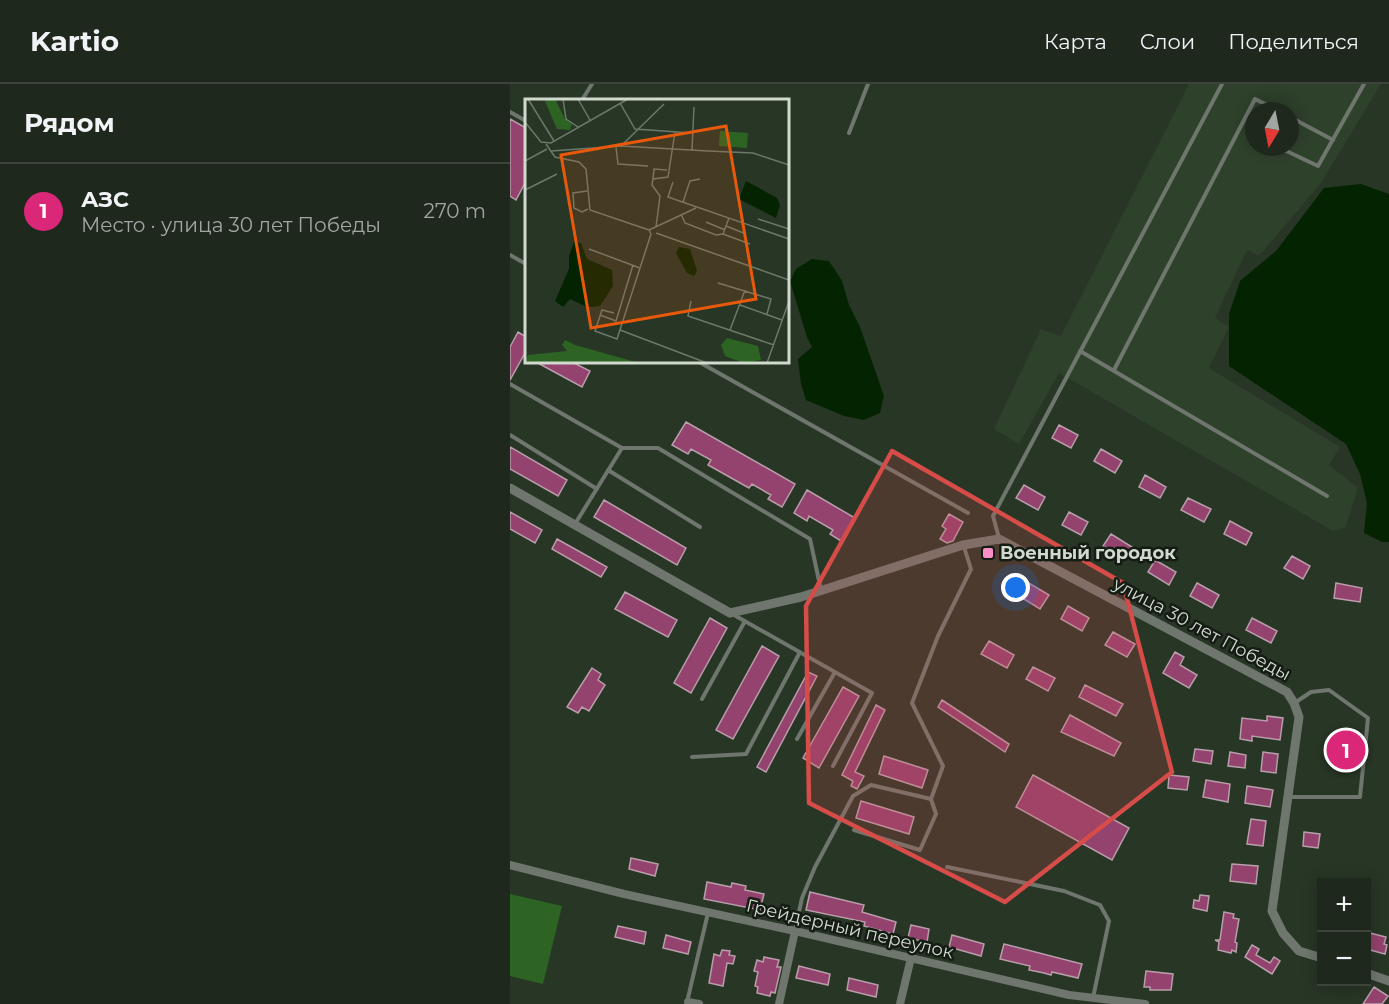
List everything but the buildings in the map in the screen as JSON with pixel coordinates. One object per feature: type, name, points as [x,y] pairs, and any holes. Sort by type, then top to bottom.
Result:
[{"type":"street","points":[[510,488],[730,613],[821,590],[963,545],[999,539]]},
{"type":"street","name":"улица 30 лет Победы","points":[[999,539],[1287,692],[1299,717],[1272,911],[1283,933],[1299,951],[1317,956]]},
{"type":"street","name":"Грейдерный переулок","points":[[510,865],[624,894],[1069,995],[1145,1004]]},
{"type":"street","points":[[779,1004],[795,931]]},
{"type":"street","points":[[900,1004],[911,958]]},
{"type":"street","points":[[1371,975],[1389,981]]},
{"type":"street","points":[[1062,1004],[1069,995]]},
{"type":"street","points":[[687,1003],[699,1004]]},
{"type":"lane","points":[[583,99],[592,84]]},
{"type":"lane","points":[[849,133],[868,84]]},
{"type":"lane","points":[[999,539],[993,516],[1222,84]]},
{"type":"lane","points":[[1297,156],[1318,166],[1364,84]]},
{"type":"lane","points":[[510,112],[525,120]]},
{"type":"lane","points":[[1114,370],[1245,118]]},
{"type":"lane","points":[[1299,122],[1333,140]]},
{"type":"lane","points":[[510,255],[525,263]]},
{"type":"lane","points":[[1080,351],[1327,495]]},
{"type":"lane","points":[[701,363],[968,513]]},
{"type":"lane","points":[[510,384],[622,448],[658,448],[810,539],[821,590]]},
{"type":"lane","points":[[510,435],[597,489]]},
{"type":"lane","points":[[574,524],[622,448]]},
{"type":"lane","points":[[608,470],[700,527]]},
{"type":"lane","points":[[854,830],[920,850],[936,814],[931,800],[944,766],[912,703],[938,636],[971,569],[963,545]]},
{"type":"lane","points":[[730,613],[872,693],[833,766]]},
{"type":"lane","points":[[702,699],[745,621]]},
{"type":"lane","points":[[692,757],[746,754],[800,652]]},
{"type":"lane","points":[[797,739],[835,672]]},
{"type":"lane","points":[[1288,797],[1360,797],[1368,718],[1329,690],[1311,692],[1294,703]]},
{"type":"lane","points":[[795,931],[802,898],[815,867],[854,796],[871,785],[931,800]]},
{"type":"lane","points":[[947,867],[1064,891],[1100,905],[1109,921],[1093,998]]},
{"type":"lane","points":[[687,1003],[708,912]]},
{"type":"highlighted area","points":[[892,451],[1123,583],[1172,772],[1005,902],[809,803],[806,606]]},
{"type":"shaded area","points":[[1189,84],[1381,84],[1321,183],[1259,256],[1247,250],[1215,318],[1229,327],[1209,368],[1340,447],[1329,465],[1358,488],[1346,527],[1333,531],[1059,373],[1019,444],[994,429],[1041,329],[1061,336]]},
{"type":"shaded area","points":[[1361,184],[1389,194],[1389,542],[1382,542],[1364,533],[1367,503],[1360,474],[1346,444],[1229,366],[1229,314],[1240,281],[1276,251],[1324,188]]},
{"type":"shaded area","points":[[812,259],[829,261],[842,281],[884,396],[880,413],[864,420],[844,416],[806,400],[801,384],[798,359],[812,347],[790,281],[796,269]]},
{"type":"green space","points":[[510,894],[562,906],[543,984],[510,976]]},
{"type":"place","name":"Военный городок","points":[[988,553]]},
{"type":"place","name":"АЗС","points":[[1346,750]]}]
